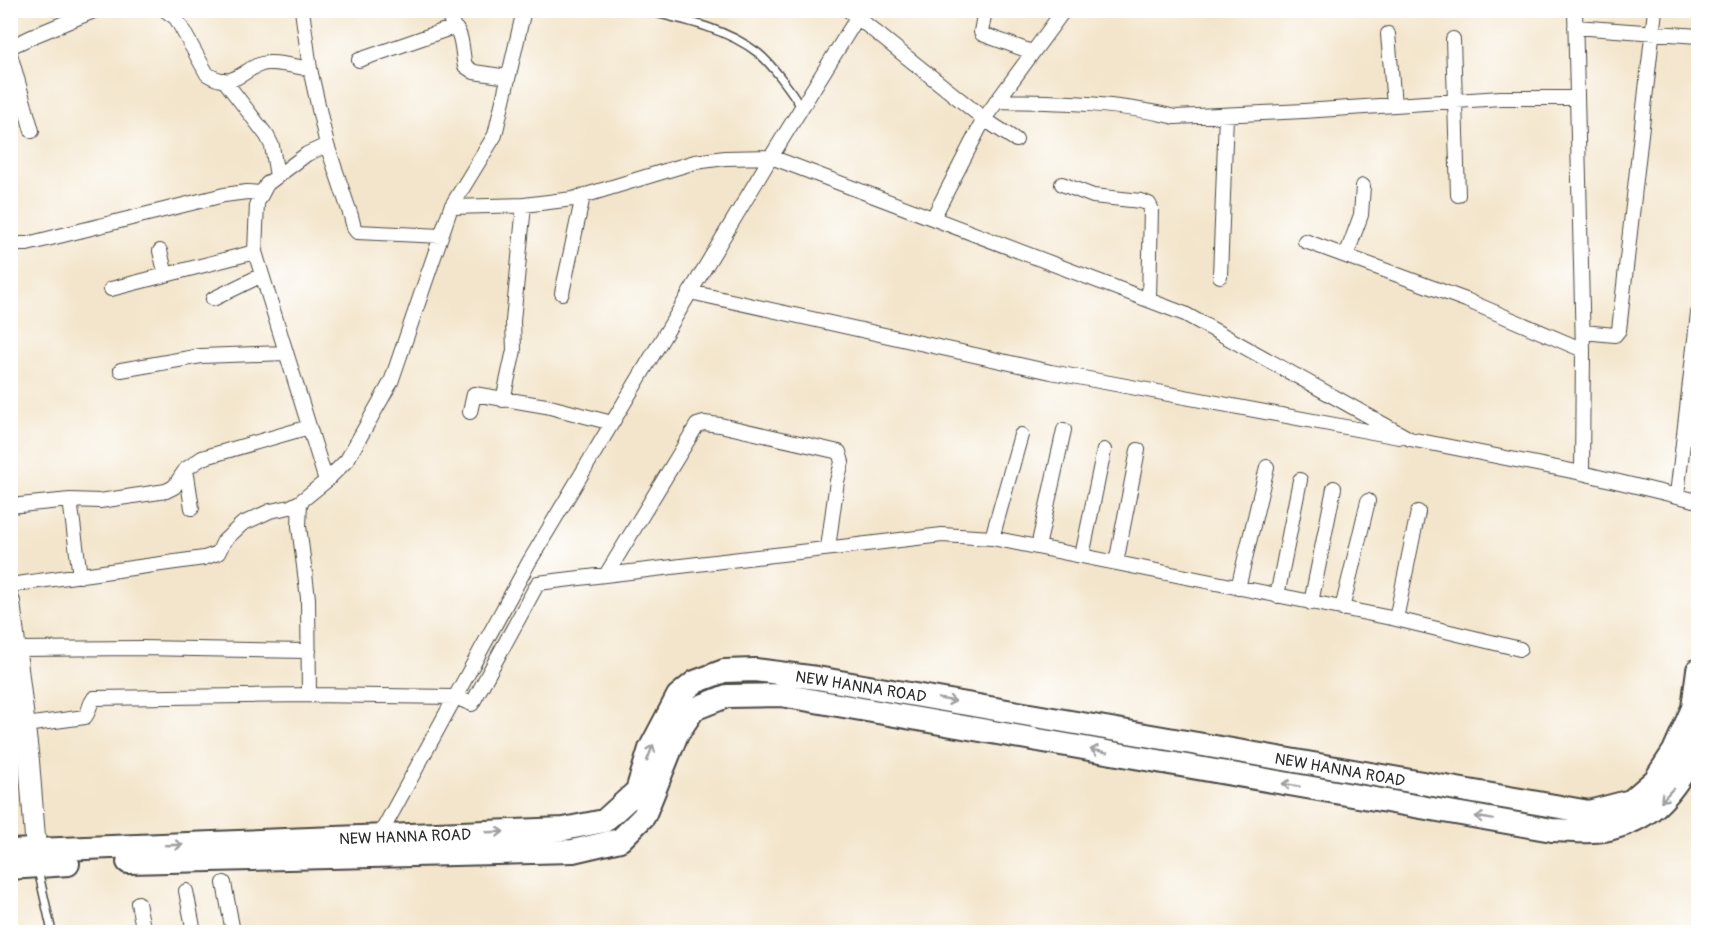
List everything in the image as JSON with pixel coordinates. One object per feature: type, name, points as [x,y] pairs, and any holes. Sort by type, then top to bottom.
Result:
[{"type":"main road","name":"NEW HANNA ROAD","points":[[10,851],[37,858],[374,846],[564,829],[604,822],[637,791],[650,750],[678,696],[695,682],[724,671],[755,670],[817,678],[1589,812],[1631,801],[1655,780],[1674,751],[1693,708],[1698,670]]},
{"type":"main road","name":"NEW HANNA ROAD","points":[[374,846],[573,851],[620,840],[644,816],[677,734],[694,709],[727,696],[781,694],[1552,830],[1602,830],[1645,816],[1671,792],[1698,747]]},
{"type":"main road","name":"NEW HANNA ROAD","points":[[10,868],[37,858]]},
{"type":"street","points":[[10,47],[96,10]]},
{"type":"street","points":[[165,10],[176,18],[207,74],[215,79],[232,80],[268,62],[310,69]]},
{"type":"street","points":[[302,10],[310,69],[327,145],[354,228],[357,232],[441,236]]},
{"type":"street","points":[[446,10],[454,27],[459,30],[465,66],[474,72],[508,77]]},
{"type":"street","points":[[10,585],[204,558],[218,553],[225,541],[242,524],[300,502],[347,460],[391,382],[451,207],[495,135],[524,10]]},
{"type":"street","points":[[374,846],[529,562],[856,17],[871,10]]},
{"type":"street","points":[[986,10],[982,34],[1032,52]]},
{"type":"street","points":[[933,218],[984,119],[1064,10]]},
{"type":"street","points":[[1575,10],[1583,332],[1582,472]]},
{"type":"street","points":[[1583,332],[1615,335],[1619,330],[1655,10]]},
{"type":"street","points":[[856,17],[984,119],[1016,140]]},
{"type":"street","points":[[358,60],[454,27]]},
{"type":"street","points":[[1575,27],[1698,36]]},
{"type":"street","points":[[1388,34],[1394,105]]},
{"type":"street","points":[[1453,39],[1458,195]]},
{"type":"street","points":[[10,54],[32,131]]},
{"type":"street","points":[[224,80],[267,135],[272,146],[276,176]]},
{"type":"street","points":[[996,100],[1089,103],[1175,117],[1501,98],[1577,98]]},
{"type":"street","points":[[1220,276],[1226,115]]},
{"type":"street","points":[[326,481],[255,252],[257,203],[267,184],[307,154],[327,145]]},
{"type":"street","points":[[451,207],[524,205],[573,199],[695,162],[725,158],[771,157],[1185,314],[1410,439]]},
{"type":"street","points":[[1062,184],[1093,196],[1141,201],[1149,204],[1151,208],[1149,300]]},
{"type":"street","points":[[1346,256],[1361,215],[1363,186]]},
{"type":"street","points":[[10,241],[27,244],[224,195],[262,193]]},
{"type":"street","points":[[562,292],[583,196]]},
{"type":"street","points":[[503,400],[513,350],[513,321],[524,205]]},
{"type":"street","points":[[1305,241],[1466,300],[1583,350]]},
{"type":"street","points":[[160,251],[166,275]]},
{"type":"street","points":[[111,289],[255,252]]},
{"type":"street","points":[[213,299],[262,275]]},
{"type":"street","points":[[690,292],[1051,372],[1582,472],[1698,501]]},
{"type":"street","points":[[1677,495],[1698,313]]},
{"type":"street","points":[[121,370],[201,356],[286,353]]},
{"type":"street","points":[[470,412],[474,394],[546,406],[612,423]]},
{"type":"street","points":[[606,575],[697,425],[704,423],[838,453],[842,462],[828,548]]},
{"type":"street","points":[[10,506],[70,500],[100,501],[166,491],[174,487],[186,468],[202,458],[309,427]]},
{"type":"street","points":[[1038,547],[1064,430]]},
{"type":"street","points":[[992,538],[1021,435]]},
{"type":"street","points":[[1082,556],[1104,450]]},
{"type":"street","points":[[1116,563],[1138,450]]},
{"type":"street","points":[[1238,588],[1267,467]]},
{"type":"street","points":[[186,468],[192,508]]},
{"type":"street","points":[[1278,596],[1300,480]]},
{"type":"street","points":[[1311,603],[1334,488]]},
{"type":"street","points":[[70,500],[80,576]]},
{"type":"street","points":[[1342,609],[1368,501]]},
{"type":"street","points":[[300,502],[299,526],[308,598],[309,695]]},
{"type":"street","points":[[1396,619],[1418,512]]},
{"type":"street","points":[[25,725],[85,717],[88,713],[88,705],[94,698],[309,695],[455,697],[472,704],[538,583],[942,535],[992,538],[1038,547],[1396,619],[1520,649]]},
{"type":"street","points":[[10,602],[25,725],[37,858]]},
{"type":"street","points":[[16,649],[141,648],[309,651]]},
{"type":"street","points":[[224,883],[233,933]]},
{"type":"street","points":[[186,891],[194,933]]},
{"type":"street","points":[[138,903],[144,933]]},
{"type":"lane","points":[[642,10],[676,18],[741,41],[760,55],[801,107]]},
{"type":"lane","points":[[37,858],[52,933]]}]
